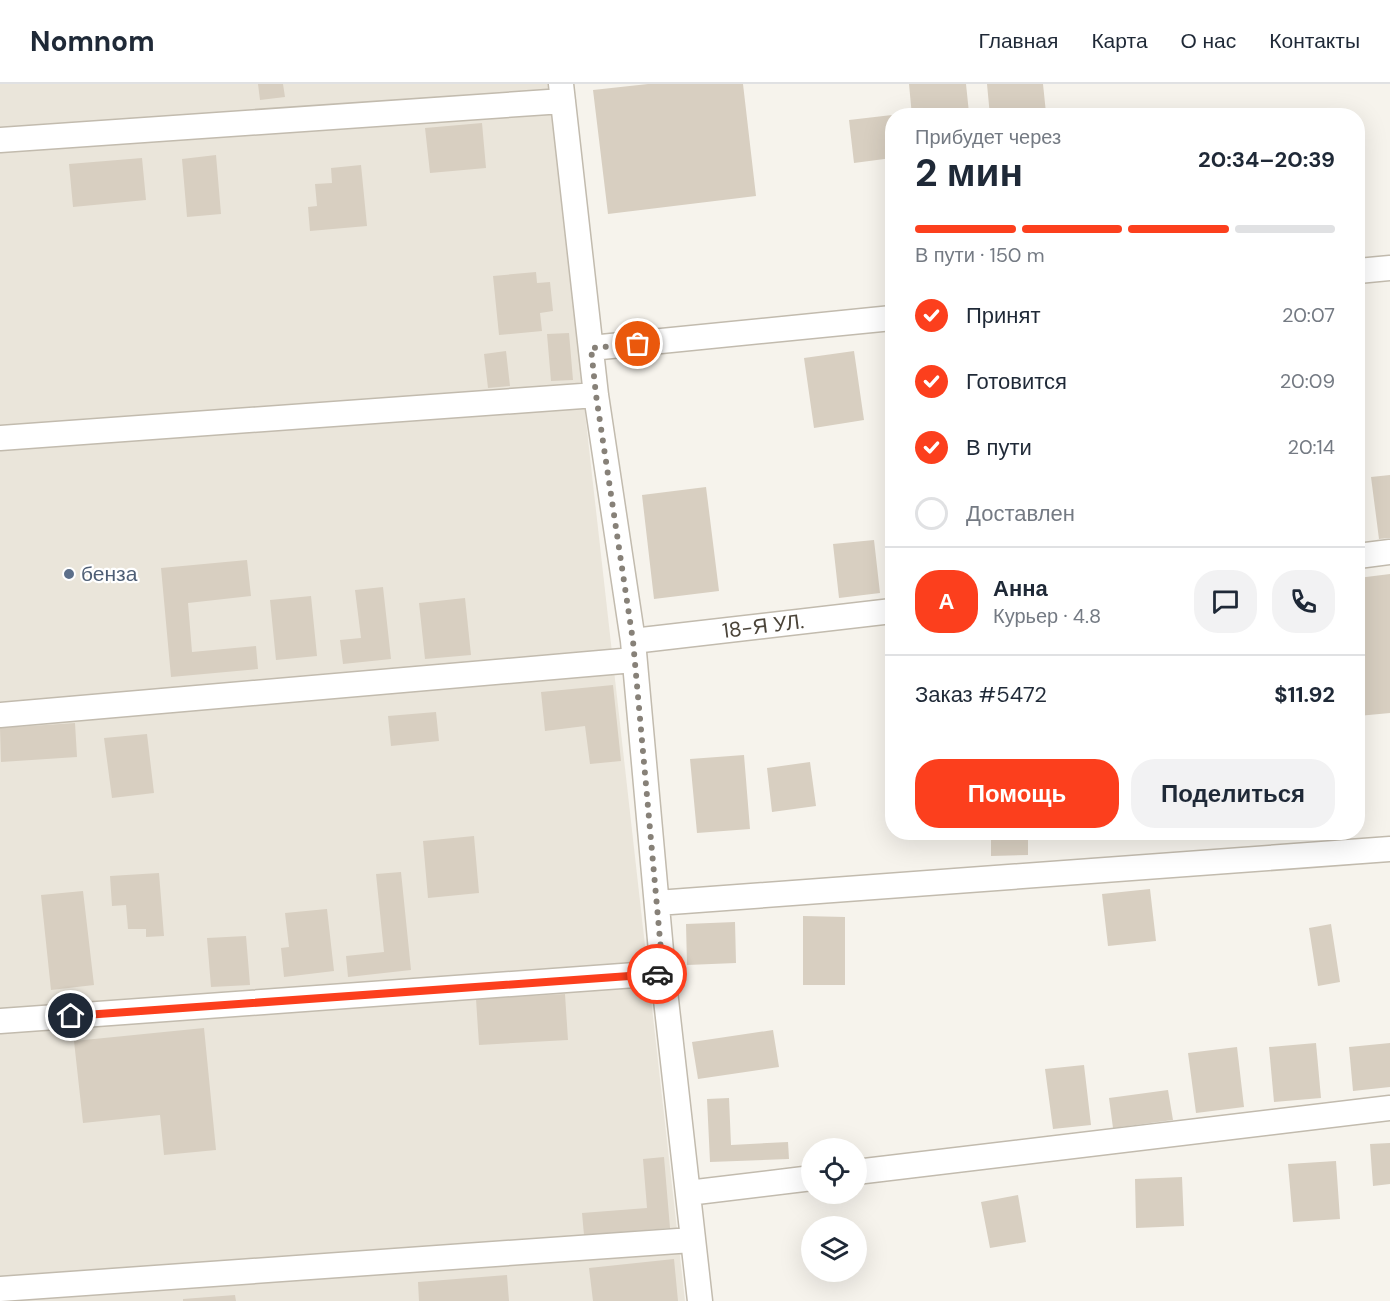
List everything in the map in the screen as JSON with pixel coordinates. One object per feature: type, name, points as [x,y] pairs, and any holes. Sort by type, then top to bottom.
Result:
[{"type":"street","points":[[0,140],[562,93],[596,395],[633,651],[663,973],[700,1301]]},
{"type":"street","points":[[1365,270],[1390,268]]},
{"type":"street","points":[[591,348],[885,319]]},
{"type":"street","points":[[0,438],[596,395]]},
{"type":"street","points":[[1365,555],[1390,552]]},
{"type":"street","name":"18-Я УЛ.","points":[[0,715],[633,651],[885,612]]},
{"type":"street","points":[[657,903],[1390,849]]},
{"type":"street","points":[[0,1021],[663,973]]},
{"type":"street","points":[[867,1171],[1390,1108]]},
{"type":"street","points":[[688,1192],[801,1179]]},
{"type":"street","points":[[0,1289],[692,1240]]},
{"type":"shaded area","points":[[0,84],[548,84],[685,1301],[0,1301]]},
{"type":"building","points":[[258,84],[283,84],[285,97],[260,100]]},
{"type":"building","points":[[648,84],[743,84],[756,196],[608,214],[593,90]]},
{"type":"building","points":[[909,84],[966,84],[968,108],[911,108]]},
{"type":"building","points":[[987,84],[1043,84],[1045,108],[989,108]]},
{"type":"building","points":[[885,116],[885,159],[854,163],[849,120]]},
{"type":"building","points":[[482,123],[486,168],[430,173],[425,128]]},
{"type":"building","points":[[216,155],[221,214],[187,217],[182,159]]},
{"type":"building","points":[[142,158],[146,200],[73,207],[69,164]]},
{"type":"building","points":[[361,165],[367,226],[310,231],[308,207],[317,206],[315,184],[332,183],[331,168]]},
{"type":"building","points":[[536,272],[537,283],[550,282],[553,311],[540,313],[542,331],[499,335],[493,276]]},
{"type":"building","points":[[569,333],[573,380],[551,381],[547,334]]},
{"type":"building","points":[[506,351],[510,386],[488,388],[484,354]]},
{"type":"building","points":[[854,351],[864,420],[814,428],[804,358]]},
{"type":"building","points":[[1390,475],[1390,538],[1379,539],[1371,477]]},
{"type":"building","points":[[706,487],[719,591],[654,599],[642,495]]},
{"type":"building","points":[[874,540],[880,593],[839,598],[833,544]]},
{"type":"building","points":[[247,560],[251,596],[188,603],[192,652],[256,646],[258,669],[171,677],[161,568]]},
{"type":"building","points":[[1390,574],[1390,713],[1365,715],[1365,577]]},
{"type":"building","points":[[383,587],[391,659],[343,664],[340,640],[361,638],[355,590]]},
{"type":"building","points":[[311,596],[317,656],[276,660],[270,600]]},
{"type":"building","points":[[465,598],[471,655],[425,659],[419,603]]},
{"type":"building","points":[[613,685],[621,761],[590,764],[585,726],[545,731],[541,692]]},
{"type":"building","points":[[436,712],[439,741],[391,746],[388,716]]},
{"type":"building","points":[[75,723],[77,757],[1,762],[0,728]]},
{"type":"building","points":[[147,734],[154,793],[112,798],[104,738]]},
{"type":"building","points":[[744,755],[750,829],[697,833],[690,759]]},
{"type":"building","points":[[810,762],[816,806],[772,812],[767,768]]},
{"type":"building","points":[[474,836],[479,893],[428,898],[423,841]]},
{"type":"building","points":[[991,840],[1028,840],[1028,855],[991,856]]},
{"type":"building","points":[[401,872],[411,970],[348,977],[346,956],[384,952],[376,874]]},
{"type":"building","points":[[159,873],[164,936],[146,937],[146,929],[128,929],[126,905],[112,906],[110,876]]},
{"type":"building","points":[[1150,889],[1156,941],[1108,946],[1102,894]]},
{"type":"building","points":[[83,891],[94,985],[51,990],[41,895]]},
{"type":"building","points":[[327,909],[334,971],[284,977],[281,948],[289,947],[285,913]]},
{"type":"building","points":[[803,916],[845,917],[845,985],[803,985]]},
{"type":"building","points":[[735,922],[736,963],[687,965],[686,924]]},
{"type":"building","points":[[1331,924],[1340,982],[1318,986],[1309,928]]},
{"type":"building","points":[[246,936],[250,985],[211,987],[207,938]]},
{"type":"building","points":[[565,994],[568,1040],[479,1045],[476,999]]},
{"type":"building","points":[[204,1028],[216,1150],[164,1155],[160,1115],[83,1123],[74,1041]]},
{"type":"building","points":[[773,1030],[779,1067],[698,1079],[692,1042]]},
{"type":"building","points":[[1316,1043],[1321,1098],[1274,1102],[1269,1047]]},
{"type":"building","points":[[1390,1043],[1390,1087],[1353,1091],[1349,1047]]},
{"type":"building","points":[[1237,1047],[1244,1107],[1196,1113],[1188,1053]]},
{"type":"building","points":[[1084,1065],[1091,1125],[1053,1129],[1045,1069]]},
{"type":"building","points":[[1168,1090],[1173,1120],[1113,1128],[1109,1098]]},
{"type":"building","points":[[729,1098],[731,1145],[788,1142],[789,1159],[710,1162],[707,1099]]},
{"type":"building","points":[[1390,1143],[1390,1184],[1373,1186],[1370,1144]]},
{"type":"building","points":[[664,1157],[670,1228],[584,1235],[582,1213],[647,1208],[643,1159]]},
{"type":"building","points":[[1336,1161],[1340,1219],[1293,1222],[1288,1164]]},
{"type":"building","points":[[1182,1177],[1184,1226],[1136,1228],[1135,1179]]},
{"type":"building","points":[[1018,1195],[1026,1242],[990,1248],[981,1202]]},
{"type":"building","points":[[674,1259],[678,1301],[593,1301],[589,1268]]},
{"type":"building","points":[[507,1275],[509,1301],[419,1301],[418,1282]]},
{"type":"building","points":[[235,1295],[236,1301],[183,1301],[183,1299]]},
{"type":"way so far","points":[[638,344],[591,348],[633,641],[663,973],[657,974]]},
{"type":"place","name":"бенза","points":[[69,574]]},
{"type":"route","points":[[71,1016],[657,974]]}]
